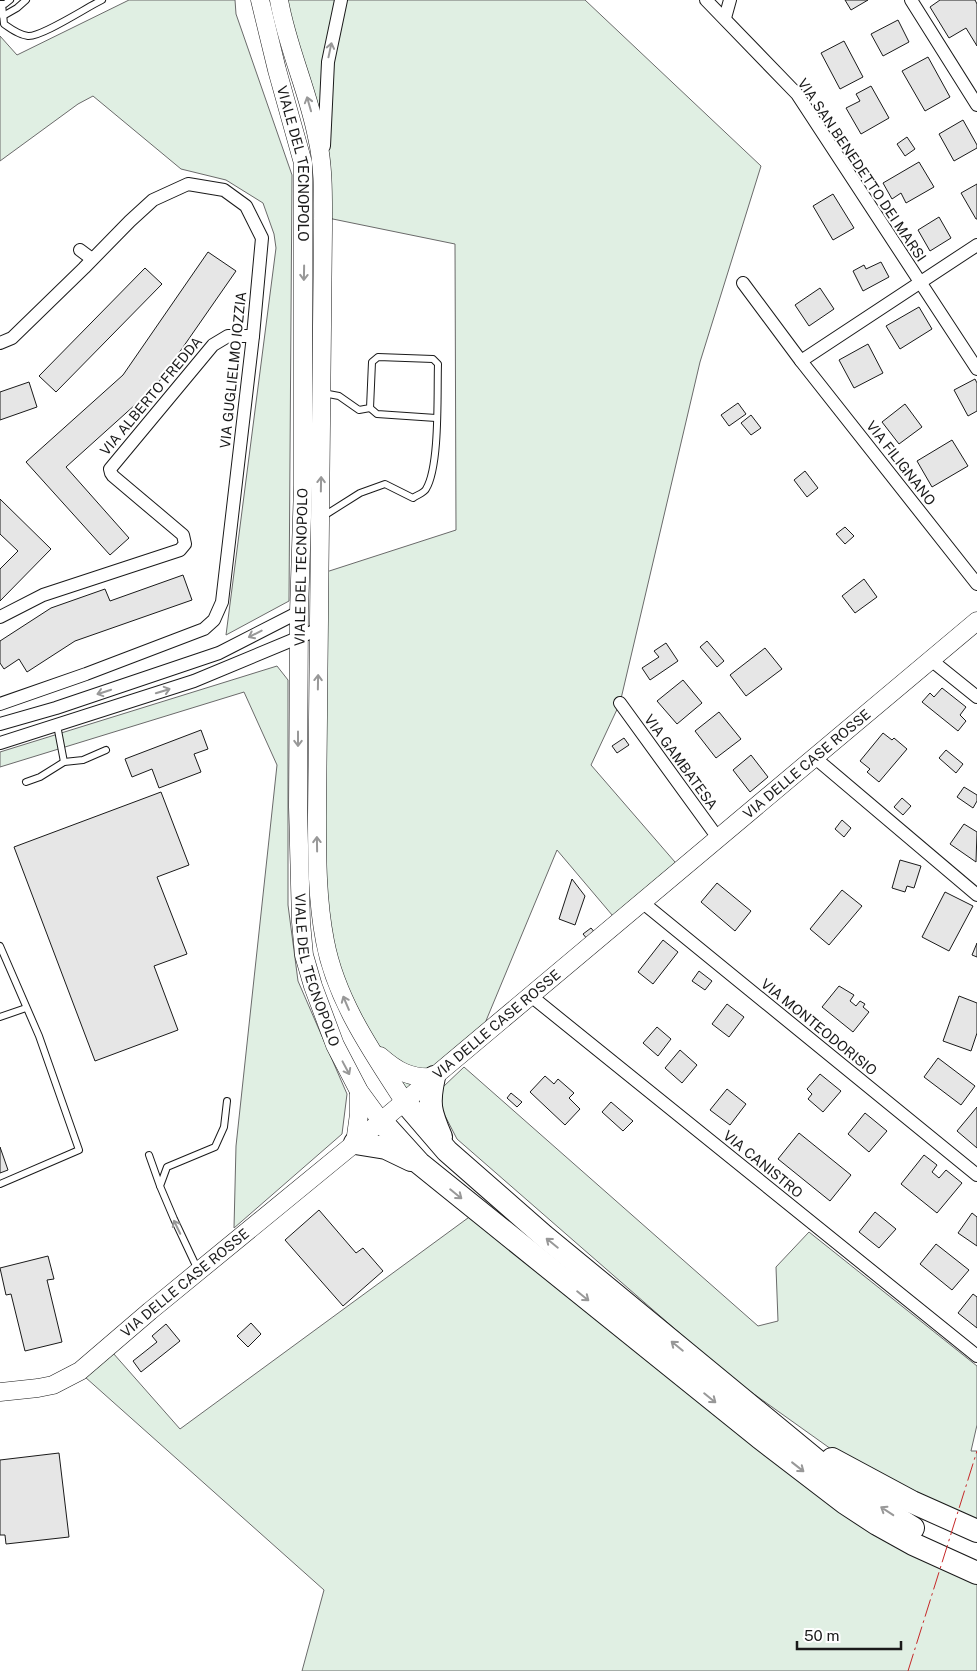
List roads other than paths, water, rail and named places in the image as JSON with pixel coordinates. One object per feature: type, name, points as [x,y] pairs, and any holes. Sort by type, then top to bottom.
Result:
[{"type":"highway","points":[[434,1076],[430,1094],[431,1112],[447,1151]]},
{"type":"highway","points":[[404,1101],[447,1151],[544,1236],[850,1488],[915,1529],[977,1558]]},
{"type":"highway","points":[[381,1121],[418,1163],[744,1425],[845,1503],[913,1544],[977,1573]]},
{"type":"highway","points":[[355,1144],[386,1148],[418,1163]]},
{"type":"highway","points":[[756,1410],[813,1448],[856,1473],[920,1506],[977,1531]]},
{"type":"main road","name":"VIALE DEL TECNOPOLO","points":[[260,0],[277,70],[304,163],[303,486],[299,612],[298,807],[301,922],[304,954],[313,986],[335,1045],[359,1091],[381,1121]]},
{"type":"main road","name":"VIALE DEL TECNOPOLO","points":[[279,0],[288,40],[317,137],[322,168],[324,228],[317,816],[318,890],[325,942],[346,1004],[368,1046],[404,1101]]},
{"type":"main road","name":"VIA DELLE CASE ROSSE","points":[[0,1392],[54,1385],[80,1371],[355,1144],[977,621]]},
{"type":"main road","points":[[368,1046],[403,1074],[423,1078],[434,1076]]},
{"type":"main road","points":[[355,1144],[359,1114],[359,1091]]},
{"type":"street","points":[[252,0],[277,70]]},
{"type":"street","points":[[322,168],[328,62],[341,0]]},
{"type":"street","name":"VIA SAN BENEDETTO DEI MARSI","points":[[706,0],[797,94],[977,369]]},
{"type":"street","points":[[725,18],[730,0]]},
{"type":"street","points":[[911,0],[977,105]]},
{"type":"street","name":"VIA GUGLIELMO IOZZIA","points":[[0,343],[12,338],[153,200],[188,184],[224,190],[246,206],[262,238],[253,336],[222,602],[214,620],[204,629],[86,674],[0,704]]},
{"type":"street","points":[[801,361],[977,244]]},
{"type":"street","points":[[80,250],[92,259]]},
{"type":"street","name":"VIA FILIGNANO","points":[[743,284],[801,361],[977,584]]},
{"type":"street","name":"VIA ALBERTO FREDDA","points":[[0,617],[43,595],[183,548],[185,544],[183,535],[113,476],[110,468],[213,345],[228,336],[253,336]]},
{"type":"street","points":[[0,724],[56,708],[219,653],[299,612]]},
{"type":"street","points":[[0,743],[194,682],[319,629]]},
{"type":"street","points":[[930,660],[977,697]]},
{"type":"street","name":"VIA GAMBATESA","points":[[620,703],[718,838]]},
{"type":"street","points":[[814,757],[977,895]]},
{"type":"street","name":"VIA MONTEODORISIO","points":[[642,902],[977,1176]]},
{"type":"street","name":"VIA CANISTRO","points":[[531,996],[977,1356]]},
{"type":"lane","points":[[10,0],[5,4],[1,4],[4,24],[14,32],[30,36],[52,28],[102,0]]},
{"type":"lane","points":[[3,16],[26,0]]},
{"type":"lane","points":[[321,518],[360,493],[385,484],[413,498],[425,490],[432,473],[436,440],[438,364],[433,359],[378,357],[372,362],[370,408]]},
{"type":"lane","points":[[322,393],[339,396],[359,410],[370,408]]},
{"type":"lane","points":[[370,408],[377,414],[436,418]]},
{"type":"lane","points":[[57,725],[64,762]]},
{"type":"lane","points":[[26,782],[40,777],[64,762],[83,760],[106,750]]},
{"type":"lane","points":[[0,946],[38,1036],[79,1150],[0,1184]]},
{"type":"lane","points":[[0,1017],[26,1008]]},
{"type":"lane","points":[[160,1186],[167,1167],[215,1147],[224,1127],[227,1101]]},
{"type":"lane","points":[[149,1155],[174,1220],[199,1271]]}]
